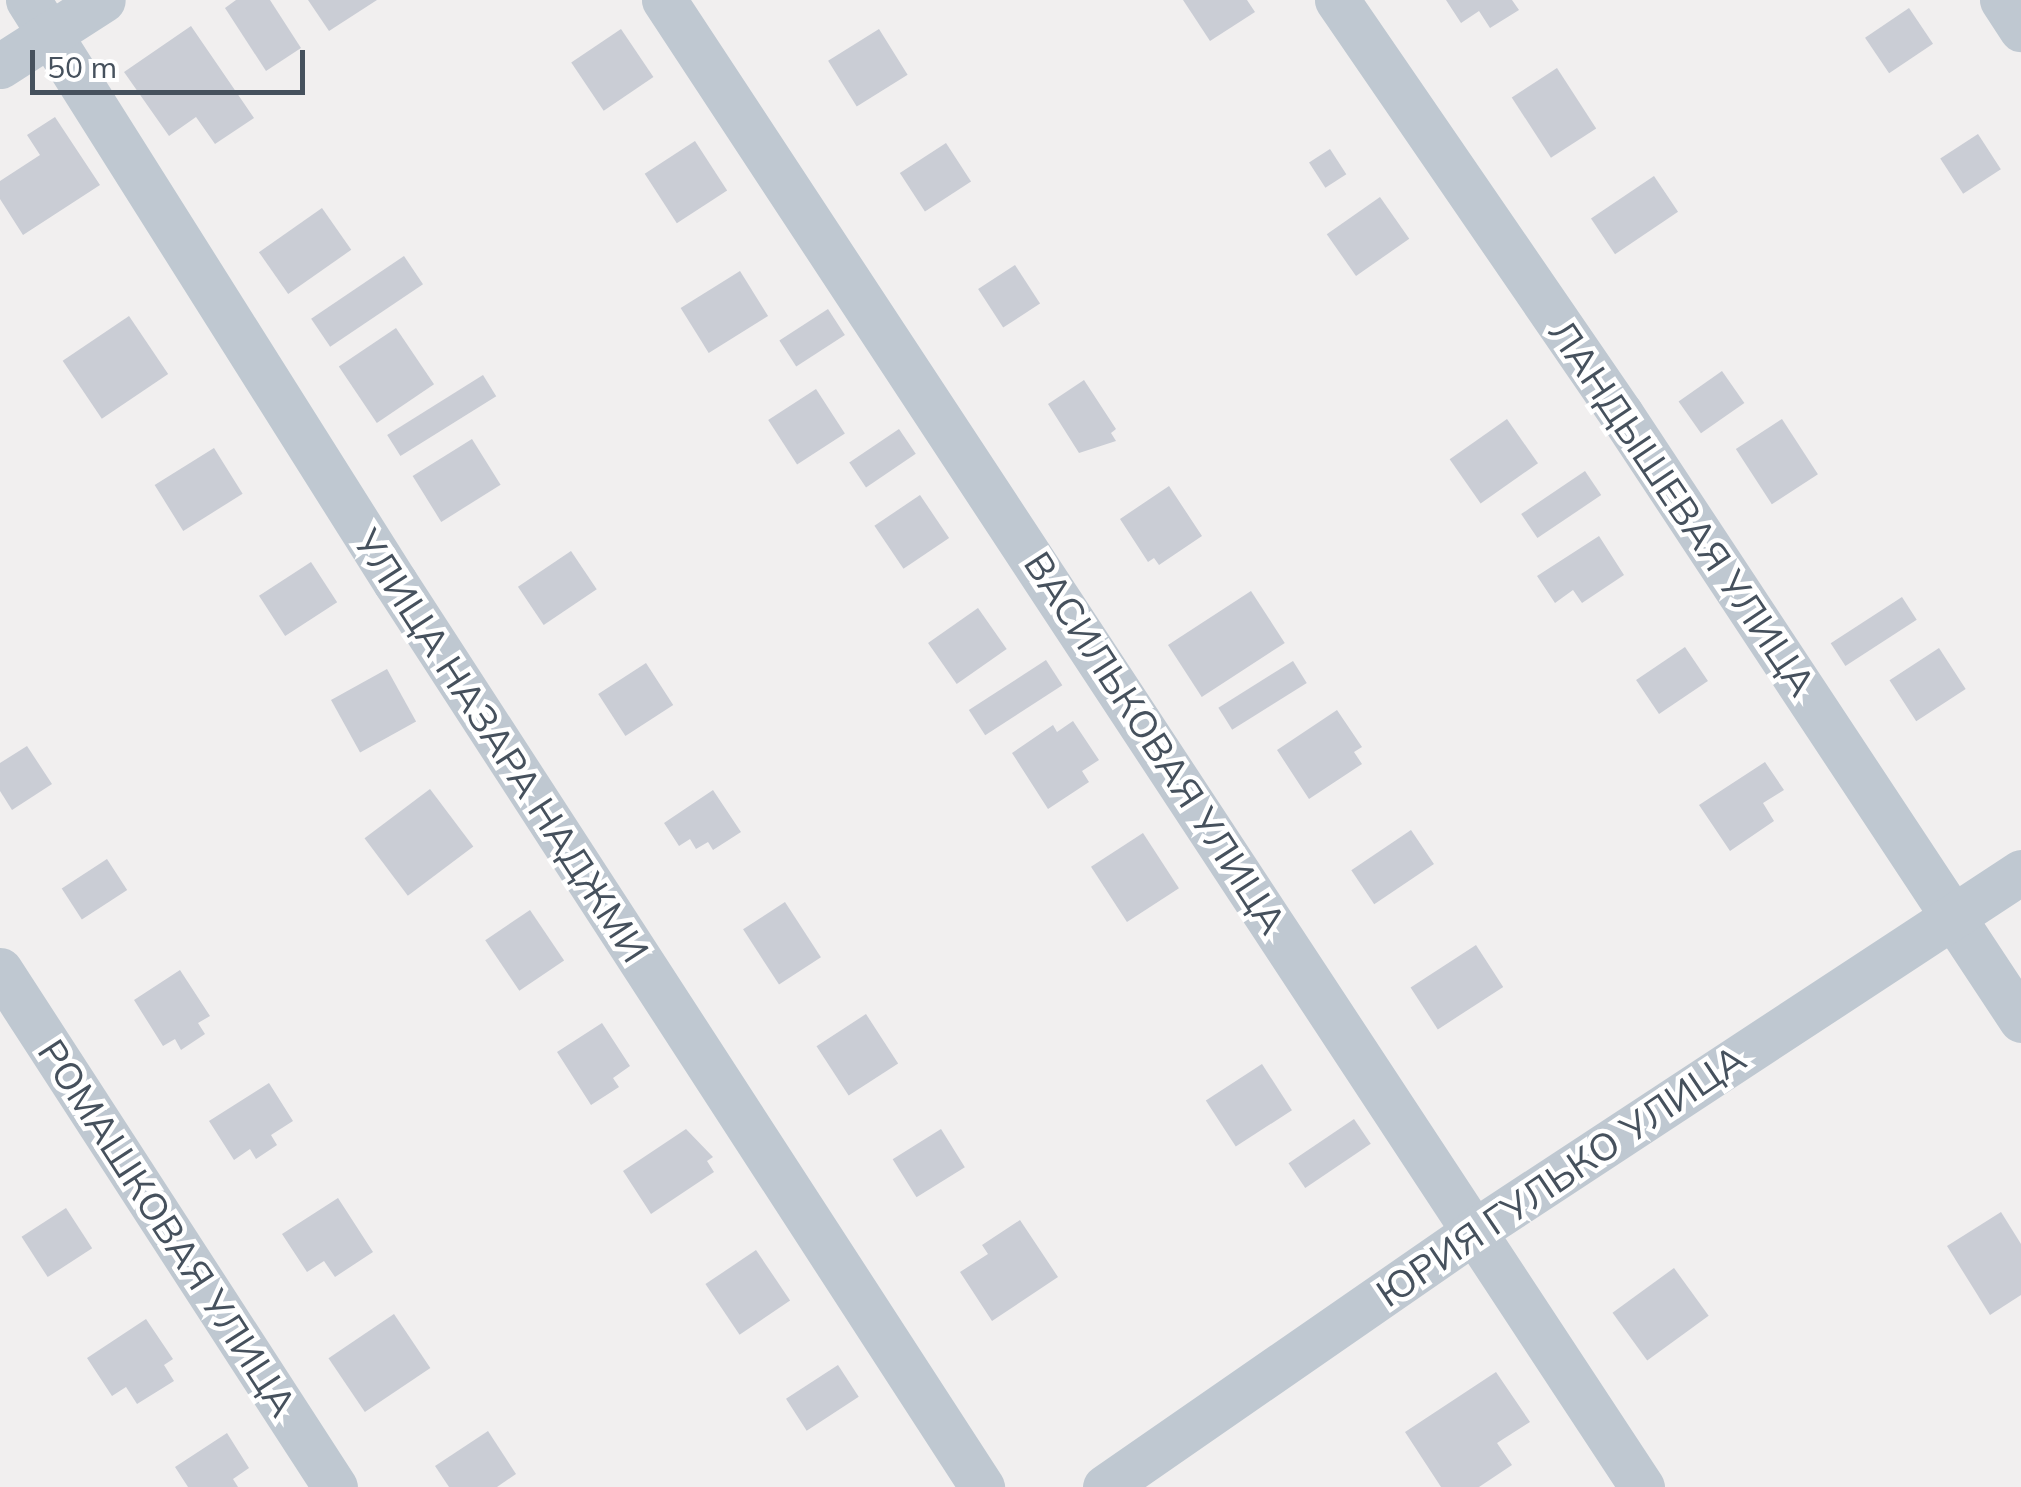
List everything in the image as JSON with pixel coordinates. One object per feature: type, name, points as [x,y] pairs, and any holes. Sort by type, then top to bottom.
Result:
[{"type":"street","points":[[0,66],[39,17],[102,0]]},
{"type":"street","name":"ВАСИЛЬКОВАЯ УЛИЦА","points":[[664,0],[1642,1487]]},
{"type":"street","name":"ЛАНДЫШЕВАЯ УЛИЦА","points":[[1337,0],[2021,1020]]},
{"type":"street","points":[[2002,0],[2021,30]]},
{"type":"street","name":"УЛИЦА НАЗАРА НАДЖМИ","points":[[39,17],[394,582],[982,1487]]},
{"type":"street","name":"ЮРИЯ ГУЛЬКО УЛИЦА","points":[[1105,1487],[1476,1230],[2021,872]]},
{"type":"street","name":"РОМАШКОВАЯ УЛИЦА","points":[[0,970],[335,1487]]},
{"type":"building","points":[[236,0],[270,0],[301,48],[266,71],[225,8]]},
{"type":"building","points":[[308,0],[377,0],[329,31]]},
{"type":"building","points":[[1183,0],[1247,0],[1255,12],[1210,41]]},
{"type":"building","points":[[1446,0],[1512,0],[1519,10],[1490,28],[1479,11],[1461,23]]},
{"type":"building","points":[[1909,8],[1933,44],[1889,73],[1865,38]]},
{"type":"building","points":[[191,26],[254,118],[215,144],[196,117],[169,136],[124,72]]},
{"type":"building","points":[[621,29],[653,77],[604,111],[571,63]]},
{"type":"building","points":[[879,29],[908,75],[857,107],[828,61]]},
{"type":"building","points":[[1557,68],[1596,128],[1551,158],[1512,97]]},
{"type":"building","points":[[55,117],[100,185],[23,235],[0,199],[0,181],[40,155],[27,135]]},
{"type":"building","points":[[1978,134],[2001,169],[1963,194],[1940,159]]},
{"type":"building","points":[[695,141],[727,190],[677,223],[645,174]]},
{"type":"building","points":[[946,143],[971,182],[925,212],[900,173]]},
{"type":"building","points":[[1330,149],[1346,174],[1325,188],[1309,163]]},
{"type":"building","points":[[1654,176],[1678,212],[1615,254],[1591,218]]},
{"type":"building","points":[[1380,197],[1409,239],[1356,276],[1327,234]]},
{"type":"building","points":[[322,208],[351,250],[288,294],[259,252]]},
{"type":"building","points":[[404,256],[423,284],[330,347],[311,319]]},
{"type":"building","points":[[1015,265],[1040,304],[1003,328],[978,289]]},
{"type":"building","points":[[740,271],[768,316],[709,353],[681,308]]},
{"type":"building","points":[[828,309],[845,335],[796,367],[779,341]]},
{"type":"building","points":[[129,316],[168,374],[102,419],[63,361]]},
{"type":"building","points":[[396,328],[434,384],[377,423],[339,367]]},
{"type":"building","points":[[1722,371],[1744,403],[1701,433],[1679,401]]},
{"type":"building","points":[[483,375],[496,396],[400,456],[387,435]]},
{"type":"building","points":[[1084,380],[1116,429],[1111,433],[1116,441],[1079,453],[1048,404]]},
{"type":"building","points":[[816,389],[845,433],[797,464],[768,420]]},
{"type":"building","points":[[1507,419],[1538,463],[1481,503],[1450,459]]},
{"type":"building","points":[[1782,419],[1818,474],[1772,504],[1736,449]]},
{"type":"building","points":[[899,429],[916,454],[866,487],[849,463]]},
{"type":"building","points":[[472,439],[501,485],[441,522],[413,476]]},
{"type":"building","points":[[214,448],[243,494],[183,531],[155,485]]},
{"type":"building","points":[[1585,471],[1601,495],[1537,538],[1521,514]]},
{"type":"building","points":[[1169,486],[1202,536],[1159,565],[1154,558],[1148,562],[1120,519]]},
{"type":"building","points":[[920,495],[949,538],[903,569],[874,526]]},
{"type":"building","points":[[1599,536],[1624,575],[1582,603],[1573,590],[1555,603],[1537,576]]},
{"type":"building","points":[[571,551],[597,589],[544,625],[518,587]]},
{"type":"building","points":[[311,562],[337,602],[285,636],[259,596]]},
{"type":"building","points":[[1251,591],[1285,643],[1202,697],[1168,645]]},
{"type":"building","points":[[1902,597],[1917,620],[1845,666],[1831,643]]},
{"type":"building","points":[[978,608],[1007,649],[957,684],[928,643]]},
{"type":"building","points":[[1685,647],[1708,681],[1659,714],[1636,680]]},
{"type":"building","points":[[1939,648],[1966,689],[1916,721],[1890,680]]},
{"type":"building","points":[[1046,660],[1062,685],[985,735],[969,710]]},
{"type":"building","points":[[1293,661],[1307,683],[1232,730],[1218,708]]},
{"type":"building","points":[[646,663],[673,705],[625,736],[598,694]]},
{"type":"building","points":[[387,669],[416,721],[360,753],[331,700]]},
{"type":"building","points":[[1337,710],[1362,747],[1354,752],[1362,764],[1309,799],[1277,750]]},
{"type":"building","points":[[1073,721],[1099,760],[1082,771],[1089,782],[1048,809],[1012,753],[1053,725],[1057,732]]},
{"type":"building","points":[[27,746],[52,784],[12,810],[0,791],[0,763]]},
{"type":"building","points":[[1765,762],[1784,790],[1763,803],[1774,821],[1730,851],[1699,805]]},
{"type":"building","points":[[430,789],[473,847],[408,896],[365,838]]},
{"type":"building","points":[[713,790],[741,832],[713,850],[708,842],[696,849],[690,839],[679,846],[664,823]]},
{"type":"building","points":[[1411,830],[1434,864],[1374,904],[1351,870]]},
{"type":"building","points":[[1143,833],[1179,888],[1127,922],[1091,867]]},
{"type":"building","points":[[107,859],[127,890],[82,919],[62,888]]},
{"type":"building","points":[[785,902],[821,957],[779,985],[743,929]]},
{"type":"building","points":[[530,910],[564,961],[519,991],[485,940]]},
{"type":"building","points":[[1476,945],[1503,987],[1438,1029],[1411,987]]},
{"type":"building","points":[[180,970],[210,1016],[198,1023],[205,1034],[181,1050],[175,1039],[163,1046],[134,1000]]},
{"type":"building","points":[[866,1014],[898,1063],[849,1096],[817,1046]]},
{"type":"building","points":[[602,1023],[630,1066],[613,1078],[619,1087],[591,1105],[557,1052]]},
{"type":"building","points":[[1262,1064],[1292,1110],[1236,1147],[1206,1100]]},
{"type":"building","points":[[269,1083],[293,1121],[271,1135],[277,1145],[256,1159],[250,1149],[234,1160],[209,1121]]},
{"type":"building","points":[[1354,1119],[1371,1144],[1305,1188],[1289,1163]]},
{"type":"building","points":[[686,1129],[713,1157],[707,1161],[714,1172],[651,1214],[623,1171]]},
{"type":"building","points":[[941,1129],[965,1167],[917,1197],[893,1159]]},
{"type":"building","points":[[338,1198],[373,1252],[335,1277],[324,1261],[307,1272],[282,1234]]},
{"type":"building","points":[[66,1208],[92,1248],[48,1277],[22,1237]]},
{"type":"building","points":[[2001,1212],[2021,1244],[2021,1295],[1990,1315],[1947,1246]]},
{"type":"building","points":[[1020,1220],[1058,1277],[992,1321],[960,1272],[988,1254],[982,1245]]},
{"type":"building","points":[[756,1250],[790,1301],[740,1335],[705,1284]]},
{"type":"building","points":[[1674,1268],[1709,1316],[1647,1360],[1613,1313]]},
{"type":"building","points":[[394,1314],[430,1368],[365,1412],[329,1358]]},
{"type":"building","points":[[146,1319],[173,1359],[164,1365],[174,1381],[137,1404],[126,1387],[112,1396],[87,1358]]},
{"type":"building","points":[[838,1365],[859,1397],[807,1431],[786,1399]]},
{"type":"building","points":[[1496,1372],[1530,1422],[1497,1443],[1512,1465],[1479,1487],[1441,1487],[1405,1432]]},
{"type":"building","points":[[488,1431],[516,1474],[497,1487],[449,1487],[435,1466]]},
{"type":"building","points":[[227,1433],[249,1468],[233,1479],[238,1487],[188,1487],[175,1467]]}]
